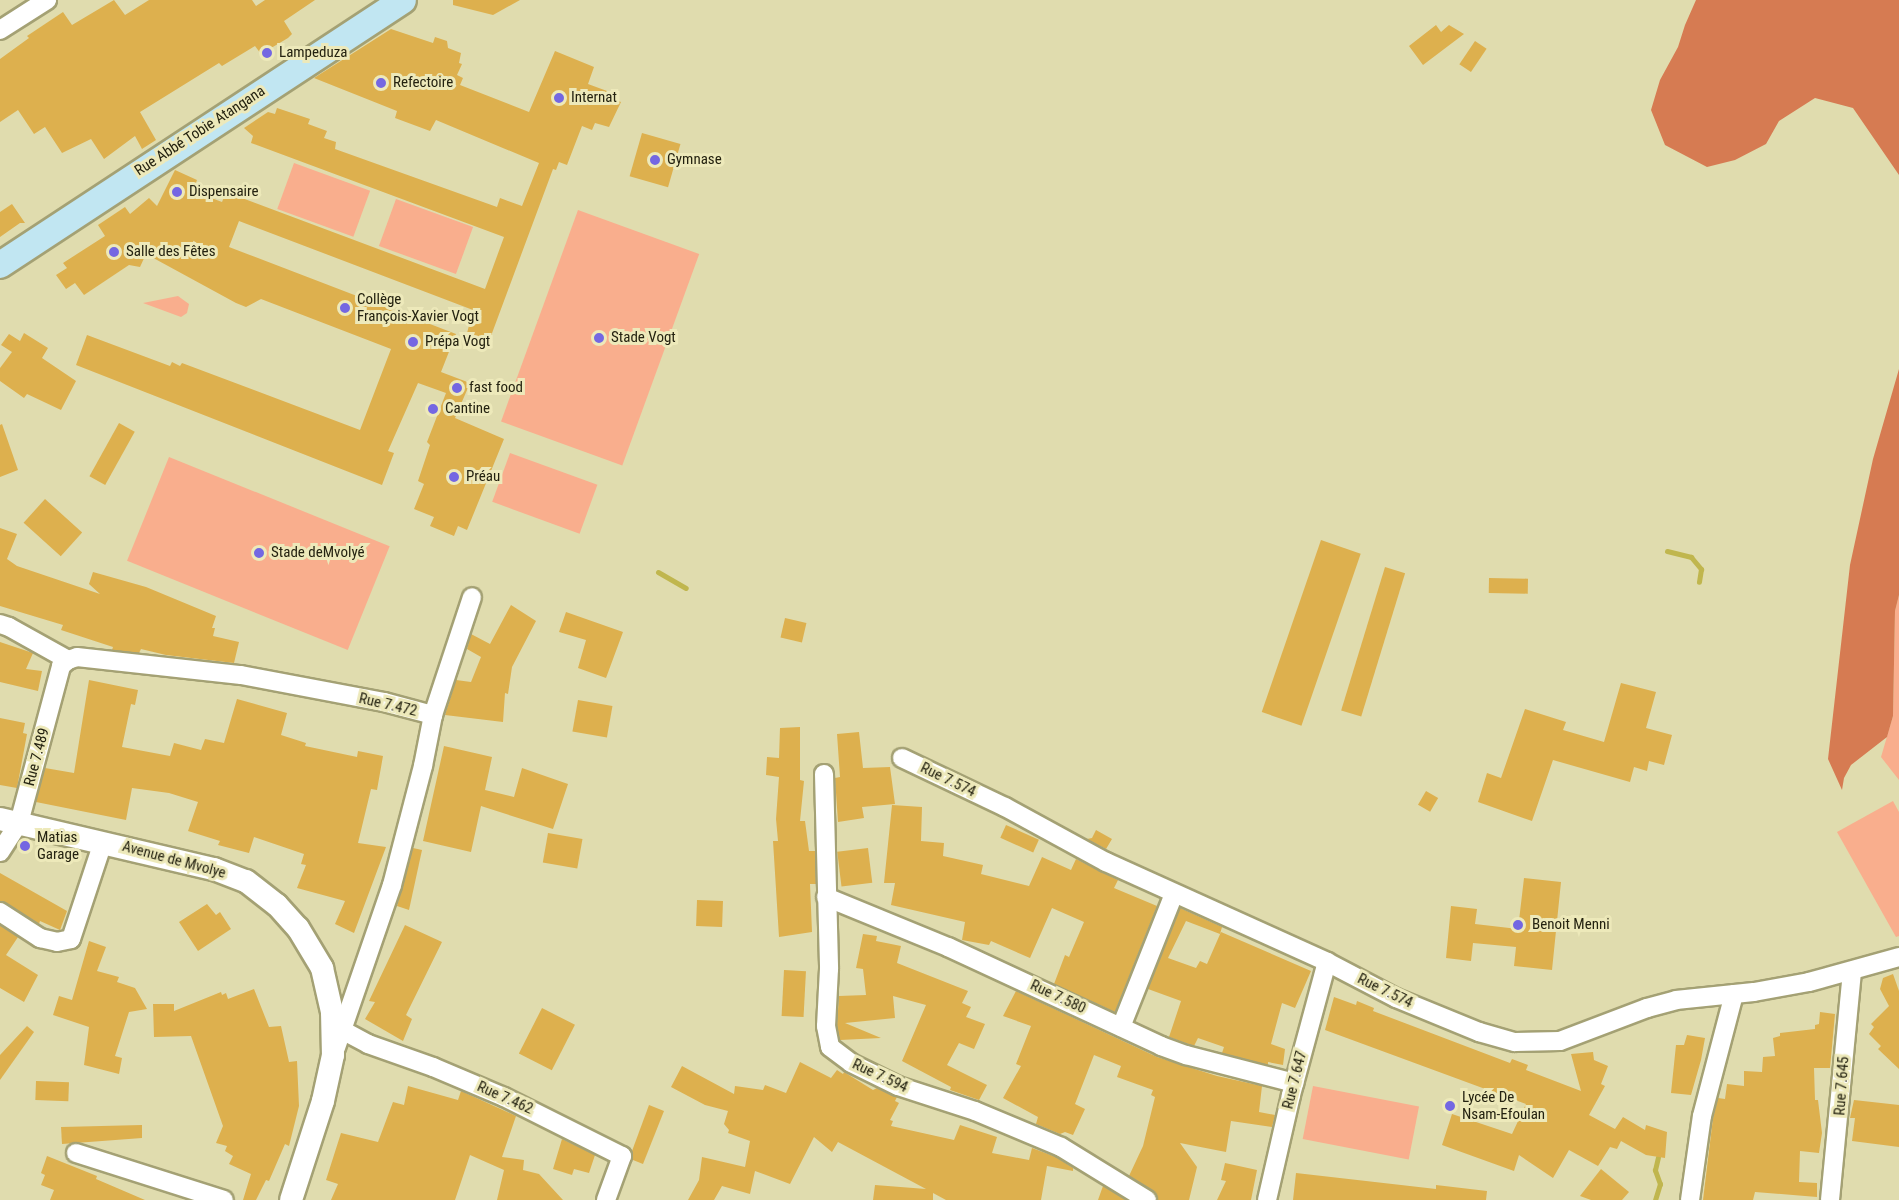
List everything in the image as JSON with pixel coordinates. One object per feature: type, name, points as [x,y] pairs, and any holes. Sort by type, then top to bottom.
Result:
[{"type":"main road","name":"Rue Abbé Tobie Atangana","points":[[0,264],[402,0]]},
{"type":"street","points":[[0,30],[47,0]]},
{"type":"street","points":[[433,715],[472,597]]},
{"type":"street","points":[[0,624],[68,660]]},
{"type":"street","name":"Rue 7.472","points":[[68,660],[77,657],[241,675],[384,702],[433,715],[423,766],[392,885],[333,1055]]},
{"type":"street","name":"Rue 7.489","points":[[0,852],[61,666],[68,660]]},
{"type":"street","name":"Rue 7.574","points":[[903,758],[1174,894],[1327,962],[1426,1011],[1479,1032],[1515,1042],[1560,1041],[1676,1000],[1734,994],[1809,982],[1852,972],[1899,957]]},
{"type":"street","name":"Rue 7.594","points":[[824,774],[829,969],[826,1026],[830,1047],[851,1064],[898,1086],[960,1105],[1061,1147],[1147,1200]]},
{"type":"street","name":"Avenue de Mvolye","points":[[10,821],[214,869],[246,881],[277,905],[298,928],[322,968],[332,1012],[333,1055],[323,1101],[291,1200]]},
{"type":"street","points":[[0,912],[40,938],[57,942],[71,939],[103,842]]},
{"type":"street","points":[[1121,1027],[1174,894]]},
{"type":"street","name":"Rue 7.580","points":[[826,897],[948,947],[1186,1055],[1294,1083]]},
{"type":"street","name":"Rue 7.647","points":[[1267,1200],[1294,1083],[1327,962]]},
{"type":"street","name":"Rue 7.645","points":[[1830,1200],[1852,972]]},
{"type":"street","points":[[1690,1200],[1705,1099],[1734,994]]},
{"type":"street","name":"Rue 7.462","points":[[342,1030],[368,1044],[433,1067],[504,1097],[622,1156],[606,1200]]},
{"type":"street","points":[[76,1153],[224,1200]]},
{"type":"shaded area","points":[[1696,0],[1899,0],[1899,175],[1853,108],[1815,98],[1779,121],[1766,144],[1735,160],[1707,167],[1665,145],[1651,110],[1660,80],[1678,47]]},
{"type":"shaded area","points":[[294,163],[370,191],[353,237],[277,209]]},
{"type":"shaded area","points":[[396,199],[473,227],[456,274],[379,246]]},
{"type":"shaded area","name":"Stade Vogt","points":[[578,210],[699,254],[622,466],[501,421]]},
{"type":"shaded area","points":[[178,296],[189,304],[187,313],[181,317],[143,303]]},
{"type":"shaded area","points":[[1899,369],[1899,595],[1895,611],[1893,716],[1887,737],[1851,765],[1844,778],[1842,790],[1828,759],[1850,565],[1873,459]]},
{"type":"shaded area","points":[[510,453],[597,485],[580,534],[492,502]]},
{"type":"shaded area","name":"Stade deMvolyé","points":[[169,457],[390,546],[348,650],[127,561]]},
{"type":"shaded area","points":[[1899,595],[1899,780],[1881,757],[1893,716],[1895,611]]},
{"type":"shaded area","points":[[1893,801],[1899,812],[1899,936],[1896,937],[1837,832]]},
{"type":"shaded area","points":[[1313,1086],[1419,1107],[1409,1160],[1303,1139]]},
{"type":"building","points":[[114,0],[125,15],[149,0],[252,0],[256,6],[265,0],[315,0],[284,21],[292,34],[288,38],[261,54],[255,46],[222,66],[219,63],[140,112],[156,140],[142,149],[135,136],[104,159],[91,139],[62,153],[45,127],[34,134],[18,110],[0,122],[0,59],[29,38],[27,36],[63,12],[72,25]]},
{"type":"building","points":[[453,0],[520,0],[493,15],[453,5]]},
{"type":"building","points":[[1436,25],[1441,32],[1449,25],[1464,34],[1423,65],[1409,46]]},
{"type":"building","points":[[391,29],[433,43],[435,37],[447,41],[448,48],[461,53],[459,63],[462,64],[457,75],[463,78],[460,85],[529,112],[555,51],[594,67],[588,84],[607,91],[605,96],[621,102],[609,127],[595,123],[592,130],[582,126],[567,165],[559,162],[556,170],[553,169],[488,344],[466,337],[473,310],[239,221],[229,247],[456,334],[441,372],[470,383],[455,418],[504,439],[467,530],[458,526],[454,536],[430,526],[434,517],[414,509],[424,484],[418,481],[430,445],[427,442],[446,393],[418,383],[388,451],[394,453],[382,485],[76,365],[87,335],[170,366],[172,362],[180,366],[182,363],[360,430],[391,349],[261,299],[246,307],[146,254],[140,267],[129,265],[84,295],[75,283],[66,289],[56,275],[67,268],[63,263],[105,236],[98,225],[125,207],[130,214],[149,198],[157,206],[175,170],[197,180],[193,191],[222,202],[226,192],[485,289],[504,237],[251,143],[253,136],[244,128],[268,112],[275,114],[277,108],[310,119],[308,124],[327,131],[324,138],[336,142],[335,149],[497,207],[500,198],[522,206],[539,163],[436,120],[430,131],[395,118],[397,111],[314,78]]},
{"type":"building","points":[[1475,41],[1487,49],[1471,72],[1459,64]]},
{"type":"building","name":"Gymnase","points":[[642,133],[680,144],[668,187],[630,176]]},
{"type":"building","points":[[12,204],[25,223],[20,223],[0,237],[0,212]]},
{"type":"building","points":[[24,333],[48,348],[42,358],[76,381],[61,410],[27,394],[24,398],[0,381],[0,368],[12,352],[1,345],[9,334],[20,341]]},
{"type":"building","points":[[119,423],[135,432],[105,485],[89,476]]},
{"type":"building","points":[[2,424],[18,470],[0,477],[0,425]]},
{"type":"building","points":[[45,499],[82,532],[61,556],[24,523]]},
{"type":"building","points":[[0,528],[17,534],[7,559],[17,566],[100,594],[89,584],[93,572],[146,587],[216,616],[212,628],[215,628],[213,636],[239,642],[234,663],[166,655],[141,649],[139,653],[112,650],[113,647],[61,630],[63,625],[0,606]]},
{"type":"building","points":[[1321,540],[1361,554],[1301,726],[1262,712]]},
{"type":"building","points":[[1385,567],[1405,573],[1361,717],[1341,710]]},
{"type":"building","points":[[1489,578],[1528,579],[1528,594],[1489,593]]},
{"type":"building","points":[[511,605],[536,621],[512,667],[508,694],[505,693],[503,722],[445,715],[456,680],[471,682],[481,657],[467,649],[471,634],[490,644]]},
{"type":"building","points":[[566,612],[623,632],[606,678],[578,668],[586,640],[559,632]]},
{"type":"building","points":[[785,618],[806,623],[802,642],[781,637]]},
{"type":"building","points":[[0,642],[33,653],[26,669],[42,671],[38,691],[0,682]]},
{"type":"building","points":[[89,680],[138,690],[135,705],[131,704],[122,747],[170,756],[174,743],[201,750],[205,739],[224,743],[237,699],[287,713],[281,735],[306,743],[305,746],[357,757],[358,751],[383,756],[377,790],[371,789],[358,843],[386,847],[354,933],[335,924],[345,901],[297,888],[306,865],[301,864],[304,854],[254,837],[249,853],[218,845],[220,841],[188,831],[198,802],[169,793],[132,788],[126,820],[36,802],[45,768],[74,773]]},
{"type":"building","points":[[1621,683],[1656,692],[1646,728],[1672,735],[1664,765],[1649,761],[1647,771],[1634,767],[1630,782],[1553,760],[1532,821],[1478,802],[1487,773],[1501,778],[1525,709],[1566,722],[1563,730],[1604,742]]},
{"type":"building","points":[[578,700],[612,706],[607,738],[572,732]]},
{"type":"building","points":[[0,718],[25,723],[23,733],[27,734],[17,788],[0,785]]},
{"type":"building","points":[[800,727],[800,780],[804,781],[800,821],[805,821],[809,851],[815,851],[816,884],[810,884],[812,932],[779,937],[773,841],[778,841],[776,819],[779,777],[766,775],[767,757],[779,758],[780,728]]},
{"type":"building","points":[[859,732],[863,768],[890,767],[895,804],[862,807],[864,818],[838,822],[835,778],[840,777],[837,734]]},
{"type":"building","points":[[444,746],[492,757],[485,790],[514,797],[522,768],[568,784],[553,829],[481,806],[471,852],[423,841]]},
{"type":"building","points":[[1426,791],[1438,798],[1430,812],[1418,805]]},
{"type":"building","points":[[892,805],[922,807],[921,841],[944,843],[943,856],[983,865],[981,874],[1029,886],[1042,857],[1071,870],[1076,859],[1118,880],[1114,888],[1157,906],[1115,1012],[1054,984],[1065,955],[1069,957],[1084,922],[1052,908],[1030,958],[991,941],[989,945],[962,940],[965,922],[891,905],[895,883],[884,883]]},
{"type":"building","points":[[1006,825],[1039,840],[1033,852],[1000,838]]},
{"type":"building","points":[[1096,830],[1112,839],[1106,849],[1087,839],[1092,838]]},
{"type":"building","points":[[548,833],[582,839],[577,869],[543,863]]},
{"type":"building","points":[[413,848],[422,850],[409,910],[397,906]]},
{"type":"building","points":[[868,848],[872,883],[841,887],[837,852]]},
{"type":"building","points":[[0,873],[67,911],[60,930],[40,921],[39,924],[0,901]]},
{"type":"building","points":[[1524,878],[1561,882],[1552,970],[1514,966],[1516,947],[1473,943],[1471,961],[1446,958],[1451,906],[1477,909],[1475,924],[1518,929]]},
{"type":"building","points":[[697,900],[723,901],[722,927],[696,926]]},
{"type":"building","points":[[207,904],[216,915],[220,912],[231,929],[198,951],[179,922]]},
{"type":"building","points":[[1180,908],[1222,927],[1220,934],[1186,921],[1168,958],[1196,968],[1200,961],[1207,964],[1221,932],[1311,971],[1295,1008],[1282,1003],[1271,1044],[1285,1049],[1283,1065],[1268,1062],[1268,1065],[1222,1053],[1224,1047],[1198,1038],[1194,1046],[1169,1037],[1181,1001],[1148,989]]},
{"type":"building","points":[[0,925],[18,937],[6,955],[38,975],[24,1002],[0,988]]},
{"type":"building","points":[[405,925],[442,942],[406,1015],[412,1019],[403,1041],[365,1019],[375,1002],[369,1001]]},
{"type":"building","points":[[863,934],[877,936],[876,941],[901,946],[897,963],[968,991],[962,1003],[971,1007],[966,1017],[985,1024],[974,1049],[959,1043],[947,1065],[987,1085],[979,1100],[950,1090],[951,1087],[902,1061],[926,1005],[893,996],[895,1018],[845,1023],[881,1038],[840,1040],[837,1025],[839,996],[866,995],[863,969],[856,968]]},
{"type":"building","points":[[89,941],[106,947],[97,971],[119,977],[117,982],[135,988],[147,1009],[129,1012],[115,1056],[122,1058],[119,1074],[84,1065],[89,1027],[53,1015],[59,996],[72,1000]]},
{"type":"building","points":[[784,970],[806,971],[804,1017],[782,1016]]},
{"type":"building","points":[[1893,974],[1899,991],[1899,1069],[1878,1049],[1881,1046],[1869,1034],[1874,1027],[1871,1024],[1889,1006],[1880,989],[1883,978]]},
{"type":"building","points":[[254,989],[269,1027],[281,1026],[289,1062],[297,1061],[299,1106],[289,1146],[285,1144],[269,1181],[266,1180],[256,1200],[243,1200],[251,1174],[229,1164],[233,1156],[225,1151],[227,1146],[216,1143],[223,1126],[191,1036],[154,1037],[153,1004],[174,1004],[174,1011],[221,992],[222,995],[226,993],[228,999]]},
{"type":"building","points":[[1016,991],[1157,1057],[1217,1076],[1262,1086],[1259,1112],[1275,1115],[1272,1127],[1231,1121],[1226,1152],[1180,1143],[1197,1167],[1189,1200],[1158,1200],[1153,1191],[1129,1176],[1143,1146],[1155,1097],[1151,1095],[1153,1090],[1117,1077],[1121,1066],[1094,1055],[1075,1104],[1085,1109],[1073,1135],[1065,1132],[1060,1134],[1036,1124],[1038,1117],[1003,1098],[1021,1066],[1016,1064],[1031,1026],[1003,1016]]},
{"type":"building","points":[[1334,997],[1356,1005],[1357,1001],[1374,1008],[1373,1011],[1510,1063],[1512,1059],[1528,1065],[1526,1070],[1581,1091],[1571,1054],[1593,1052],[1594,1060],[1608,1066],[1601,1084],[1605,1086],[1589,1115],[1615,1129],[1623,1117],[1645,1130],[1646,1125],[1667,1132],[1665,1158],[1646,1155],[1621,1141],[1617,1149],[1610,1147],[1598,1166],[1569,1150],[1553,1178],[1519,1155],[1514,1171],[1442,1145],[1452,1114],[1512,1134],[1526,1104],[1325,1030]]},
{"type":"building","points":[[542,1008],[575,1025],[552,1070],[519,1053]]},
{"type":"building","points":[[1820,1012],[1835,1014],[1830,1068],[1814,1068],[1815,1100],[1818,1100],[1822,1133],[1819,1153],[1800,1151],[1799,1182],[1817,1183],[1817,1197],[1755,1192],[1753,1200],[1703,1200],[1713,1118],[1718,1098],[1725,1099],[1727,1084],[1744,1086],[1744,1071],[1762,1072],[1763,1057],[1775,1056],[1773,1038],[1780,1036],[1780,1033],[1815,1029],[1815,1025],[1819,1024]]},
{"type":"building","points":[[27,1026],[34,1032],[0,1080],[0,1055]]},
{"type":"building","points":[[1687,1035],[1705,1038],[1701,1060],[1691,1095],[1671,1093],[1676,1045],[1684,1045]]},
{"type":"building","points":[[800,1062],[831,1078],[837,1070],[843,1074],[844,1072],[873,1090],[877,1088],[897,1097],[895,1101],[899,1103],[890,1120],[893,1121],[891,1126],[954,1140],[960,1125],[997,1137],[992,1153],[1029,1160],[1032,1148],[1056,1157],[1073,1168],[1073,1171],[1047,1166],[1041,1200],[946,1200],[933,1193],[933,1200],[873,1200],[875,1185],[926,1189],[838,1142],[832,1152],[814,1137],[790,1184],[755,1171],[750,1194],[722,1186],[714,1200],[688,1200],[699,1180],[702,1157],[745,1167],[750,1141],[728,1133],[729,1130],[724,1124],[728,1111],[705,1105],[671,1087],[682,1066],[734,1094],[735,1086],[763,1090],[765,1085],[786,1093]]},
{"type":"building","points":[[36,1081],[69,1082],[68,1101],[35,1100]]},
{"type":"building","points":[[408,1086],[458,1100],[461,1091],[516,1116],[502,1157],[524,1160],[523,1170],[539,1174],[563,1200],[497,1200],[504,1170],[470,1155],[455,1200],[331,1200],[338,1184],[326,1180],[341,1133],[378,1142],[393,1102],[404,1105]]},
{"type":"building","points":[[1854,1100],[1899,1105],[1899,1147],[1852,1141],[1855,1118],[1850,1118]]},
{"type":"building","points":[[649,1105],[664,1111],[643,1164],[633,1160],[632,1151]]},
{"type":"building","points":[[142,1125],[142,1138],[62,1144],[61,1127]]},
{"type":"building","points":[[562,1139],[595,1155],[589,1173],[574,1169],[572,1175],[553,1169]]},
{"type":"building","points":[[47,1156],[97,1176],[96,1179],[145,1200],[50,1200],[54,1190],[41,1185],[45,1175],[41,1173]]},
{"type":"building","points":[[1225,1163],[1257,1170],[1251,1200],[1217,1200],[1226,1181],[1221,1180]]},
{"type":"building","points":[[1601,1169],[1629,1192],[1622,1200],[1591,1200],[1580,1196]]},
{"type":"building","points":[[1296,1173],[1436,1189],[1436,1185],[1487,1191],[1486,1200],[1293,1200]]},
{"type":"building","points":[[1103,1186],[1126,1200],[1098,1200]]},
{"type":"waterway","points":[[1667,551],[1691,557],[1701,569],[1699,582]]},
{"type":"waterway","points":[[658,572],[686,588]]},
{"type":"waterway","points":[[1655,1200],[1660,1184],[1655,1170],[1658,1157]]},
{"type":"place","name":"Lampeduza","points":[[267,53]]},
{"type":"place","name":"Refectoire","points":[[381,83]]},
{"type":"place","name":"Internat","points":[[559,98]]},
{"type":"place","name":"Gymnase","points":[[655,160]]},
{"type":"place","name":"Dispensaire","points":[[177,192]]},
{"type":"place","name":"Salle des Fêtes","points":[[114,252]]},
{"type":"place","name":"Collège François-Xavier Vogt","points":[[345,308]]},
{"type":"place","name":"Stade Vogt","points":[[599,338]]},
{"type":"place","name":"Prépa Vogt","points":[[413,342]]},
{"type":"place","name":"fast food","points":[[457,388]]},
{"type":"place","name":"Cantine","points":[[433,409]]},
{"type":"place","name":"Préau","points":[[454,477]]},
{"type":"place","name":"Stade deMvolyé","points":[[259,553]]},
{"type":"place","name":"Matias Garage","points":[[25,846]]},
{"type":"place","name":"Benoit Menni","points":[[1518,925]]},
{"type":"place","name":"Lycée De Nsam-Efoulan","points":[[1450,1106]]}]
